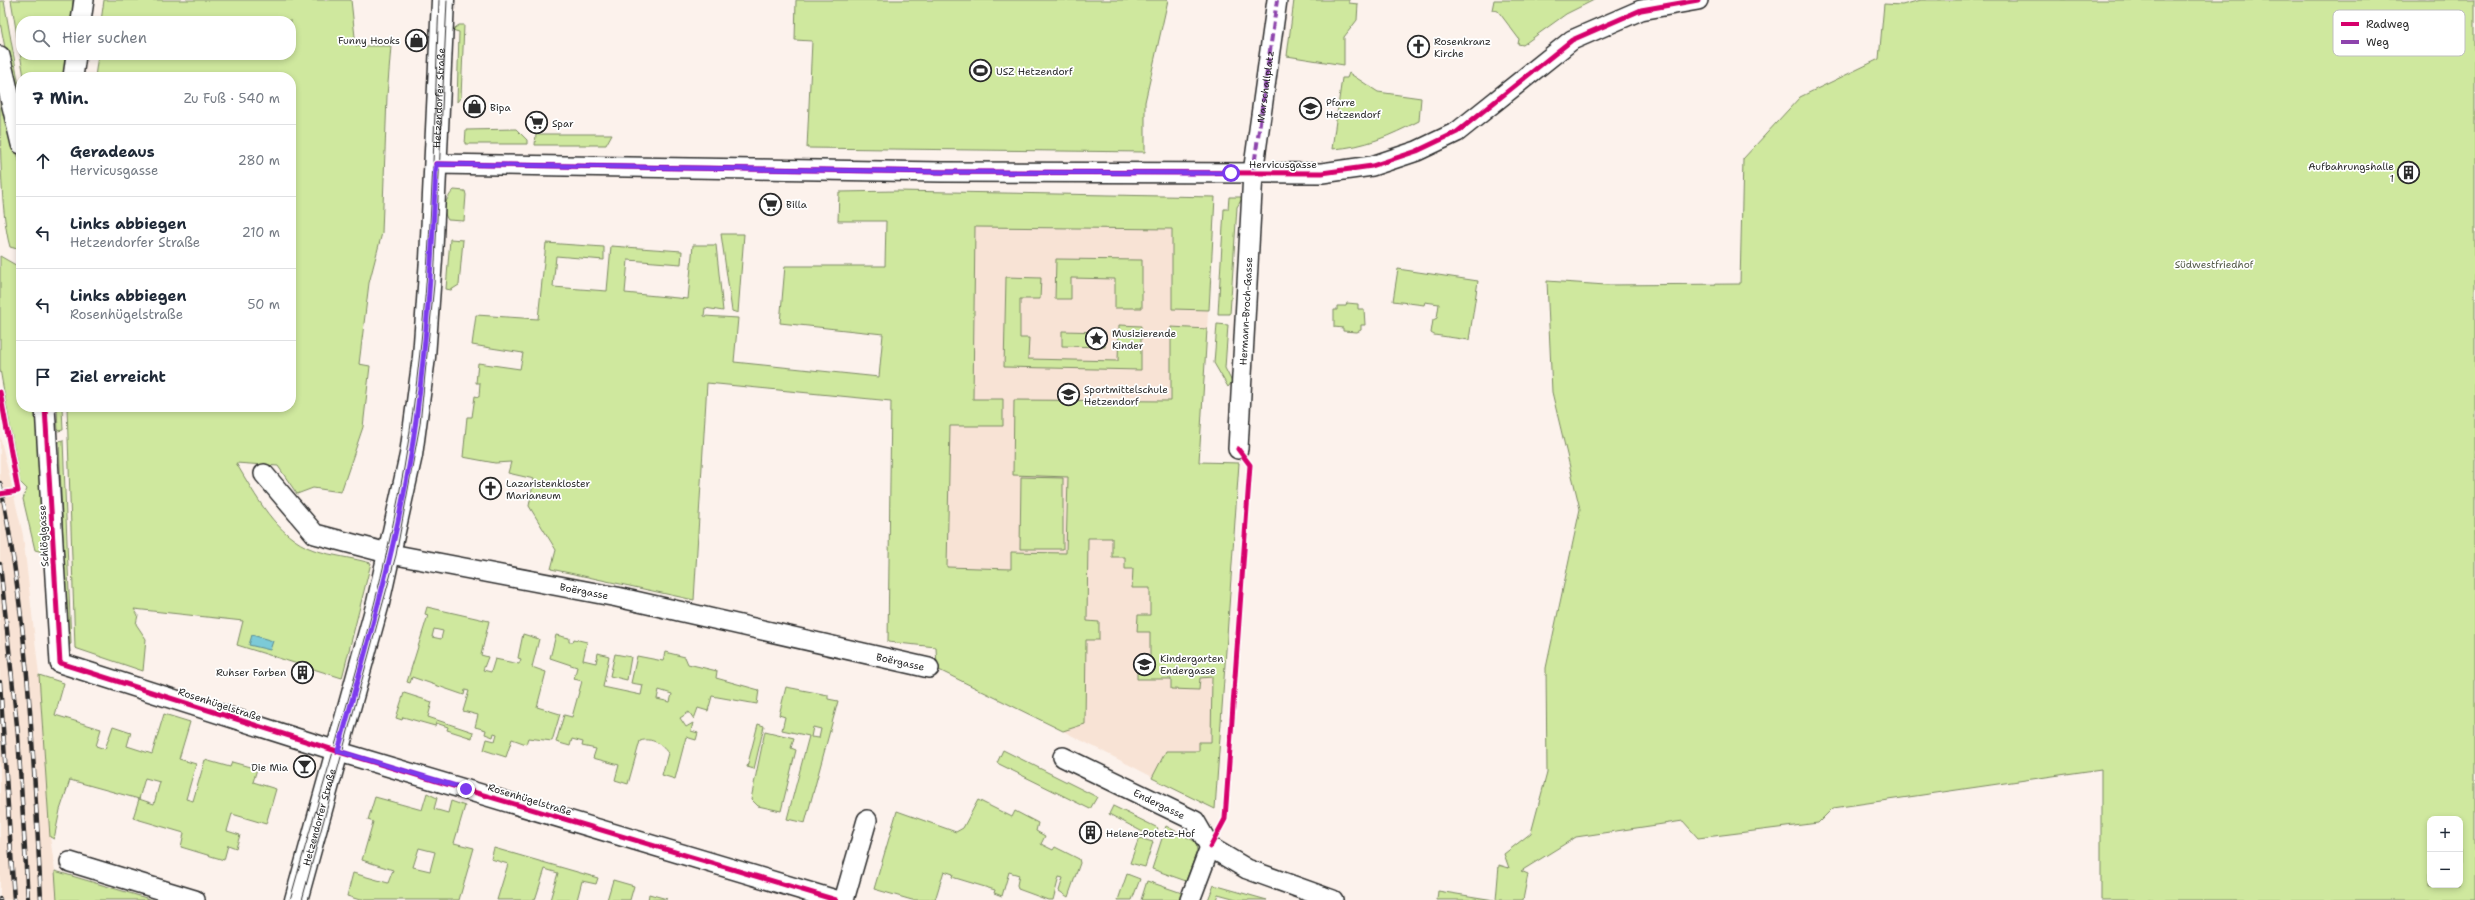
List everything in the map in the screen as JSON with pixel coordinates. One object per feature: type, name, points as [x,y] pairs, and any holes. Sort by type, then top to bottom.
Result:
[{"type":"main road","name":"Hetzendorfer Straße","points":[[296,900],[391,554],[410,455],[423,363],[436,164],[443,0]]},
{"type":"street","points":[[82,16],[84,0]]},
{"type":"street","name":"Marschallplatz","points":[[1253,173],[1277,0]]},
{"type":"street","name":"Hervicusgasse","points":[[436,164],[942,172],[1322,174],[1372,166],[1417,151],[1458,132],[1572,40],[1641,10],[1698,0]]},
{"type":"street","points":[[0,56],[16,123]]},
{"type":"street","points":[[74,72],[75,60]]},
{"type":"street","name":"Hermann-Broch-Gasse","points":[[1238,450],[1253,173]]},
{"type":"street","name":"Schlöglgasse","points":[[45,412],[60,663]]},
{"type":"street","name":"Boërgasse","points":[[264,474],[315,534],[391,554],[616,597],[929,668]]},
{"type":"street","name":"Rosenhügelstraße","points":[[60,663],[338,751],[836,900]]},
{"type":"street","name":"Endergasse","points":[[1063,757],[1195,821],[1210,847],[1247,869],[1333,900]]},
{"type":"street","points":[[844,900],[867,820]]},
{"type":"street","points":[[1190,900],[1210,847]]},
{"type":"street","points":[[70,862],[195,900]]},
{"type":"shaded area","name":"Sportmittelschule Hetzendorf","points":[[940,192],[1215,197],[1199,462],[1239,463],[1215,809],[1063,731],[1067,597],[932,580]]},
{"type":"shaded area","points":[[0,436],[23,535],[39,675],[50,837],[55,871],[57,900],[0,900]]},
{"type":"green space","points":[[11,0],[73,0],[72,16],[16,16],[16,30]]},
{"type":"green space","points":[[104,0],[351,0],[356,46],[391,46],[387,96],[382,233],[369,283],[359,364],[370,366],[363,427],[341,492],[313,488],[297,494],[278,466],[236,463],[259,501],[288,535],[301,544],[314,550],[371,563],[342,678],[237,645],[243,621],[134,609],[138,615],[136,624],[146,639],[143,671],[75,648],[67,412],[296,412],[296,72],[96,72],[97,60],[296,60],[296,16],[102,16]]},
{"type":"green space","name":"USZ Hetzendorf","points":[[796,0],[1168,0],[1145,102],[1145,152],[807,148],[812,41],[795,40]]},
{"type":"green space","points":[[1294,0],[1349,0],[1349,3],[1358,4],[1357,20],[1344,37],[1344,65],[1287,56]]},
{"type":"green space","points":[[1494,0],[1594,0],[1566,14],[1523,45],[1518,44],[1519,39],[1498,11],[1492,10]]},
{"type":"green space","name":"Südwestfriedhof","points":[[1921,0],[2475,0],[2475,900],[2101,900],[2101,769],[1833,808],[1818,823],[1698,838],[1683,821],[1576,837],[1521,871],[1528,874],[1523,900],[1496,900],[1499,865],[1509,868],[1504,854],[1531,833],[1547,773],[1546,668],[1580,509],[1552,392],[1547,281],[1606,285],[1740,284],[1743,159],[1800,97],[1879,59],[1884,4],[1902,5]]},
{"type":"green space","points":[[0,1],[4,1],[17,72],[16,93],[14,94],[0,22]]},
{"type":"green space","points":[[459,25],[464,25],[461,97],[457,102],[459,32],[452,30]]},
{"type":"green space","points":[[21,60],[69,60],[67,72],[23,72]]},
{"type":"green space","points":[[1349,73],[1378,92],[1421,98],[1419,121],[1377,140],[1356,146],[1332,149],[1342,78],[1347,78]]},
{"type":"green space","points":[[0,91],[16,150],[16,249],[10,247],[4,214],[0,128]]},
{"type":"green space","points":[[516,129],[527,140],[527,144],[465,144],[466,130]]},
{"type":"green space","points":[[536,134],[612,134],[606,145],[535,145]]},
{"type":"green space","points":[[454,190],[465,191],[464,221],[448,220],[446,216],[445,204]]},
{"type":"green space","points":[[897,191],[1215,197],[1209,310],[1172,309],[1172,229],[975,227],[973,399],[1003,399],[1003,426],[950,426],[947,567],[1011,569],[1011,552],[1066,553],[1068,477],[1013,475],[1014,400],[1171,401],[1171,327],[1207,329],[1199,462],[1239,463],[1215,809],[1152,778],[1166,751],[1199,751],[1199,742],[1211,742],[1212,677],[1200,678],[1199,690],[1171,689],[1171,679],[1137,679],[1137,659],[1150,659],[1150,632],[1137,632],[1138,615],[1150,615],[1150,588],[1132,588],[1133,569],[1125,569],[1125,557],[1112,557],[1112,538],[1088,538],[1087,621],[1099,622],[1099,640],[1086,640],[1085,724],[1063,731],[937,669],[936,647],[888,642],[891,401],[707,383],[694,600],[551,569],[556,550],[529,506],[534,479],[508,473],[511,462],[495,463],[463,457],[467,417],[472,417],[475,396],[479,397],[480,383],[476,383],[478,363],[520,369],[523,353],[472,345],[476,315],[538,319],[546,243],[604,247],[604,260],[556,256],[553,287],[607,291],[611,246],[682,251],[681,264],[628,260],[625,293],[688,299],[693,245],[716,245],[723,311],[705,308],[704,316],[738,318],[734,362],[879,377],[883,334],[780,323],[785,266],[885,266],[886,221],[838,221],[839,192]]},
{"type":"green space","points":[[1229,197],[1243,197],[1237,207],[1230,314],[1218,314],[1224,209],[1228,209]]},
{"type":"green space","points":[[721,234],[744,234],[738,313],[732,311]]},
{"type":"green space","points":[[450,239],[463,240],[459,285],[451,290],[446,289]]},
{"type":"green space","points":[[0,256],[16,265],[16,412],[37,412],[43,552],[35,550],[23,499],[27,489],[20,482],[0,369]]},
{"type":"green space","points":[[1056,259],[1142,260],[1142,308],[1115,308],[1115,279],[1071,278],[1071,299],[1055,299]]},
{"type":"green space","points":[[1398,269],[1478,281],[1469,340],[1434,335],[1431,333],[1433,320],[1437,318],[1439,304],[1425,302],[1424,305],[1393,301]]},
{"type":"green space","points":[[1006,277],[1041,278],[1040,299],[1020,299],[1020,338],[1029,338],[1028,359],[1118,361],[1119,325],[1141,326],[1141,370],[1004,367]]},
{"type":"green space","points":[[1347,303],[1358,304],[1358,309],[1364,309],[1365,325],[1361,325],[1361,330],[1357,332],[1343,331],[1343,328],[1334,327],[1334,310],[1337,310],[1337,306],[1346,306]]},
{"type":"green space","points":[[1217,324],[1228,325],[1225,368],[1232,382],[1228,387],[1214,363]]},
{"type":"green space","points":[[1062,331],[1105,332],[1105,347],[1062,346]]},
{"type":"green space","points":[[57,412],[62,412],[63,430],[58,431]]},
{"type":"green space","points":[[63,440],[71,644],[67,645],[59,441]]},
{"type":"green space","points":[[1021,477],[1063,478],[1063,549],[1020,549]]},
{"type":"green space","points":[[427,607],[489,621],[481,655],[488,657],[483,670],[491,672],[495,659],[519,664],[521,659],[518,658],[523,634],[539,639],[532,667],[546,672],[537,707],[560,714],[552,741],[528,738],[526,744],[512,739],[506,757],[484,750],[487,739],[495,741],[497,734],[494,733],[493,737],[485,734],[486,730],[475,727],[478,715],[463,711],[469,691],[465,690],[464,695],[412,677],[410,683],[407,682],[428,615],[425,614]],"holes":[[[434,629],[443,631],[441,639],[432,637]]]},
{"type":"green space","points":[[556,635],[569,638],[569,642],[573,642],[574,639],[587,642],[583,660],[596,663],[598,653],[609,656],[603,687],[641,695],[643,685],[631,683],[637,656],[663,661],[665,652],[685,657],[688,664],[717,671],[716,678],[759,690],[757,704],[712,696],[708,711],[698,708],[694,719],[689,712],[680,718],[686,727],[693,723],[691,731],[698,733],[696,740],[686,737],[675,779],[662,775],[668,753],[656,742],[644,740],[640,741],[628,784],[615,780],[619,765],[593,758],[596,749],[582,746],[583,742],[572,739],[570,746],[556,742],[564,715],[572,717],[582,681],[574,679],[577,667],[550,658]],"holes":[[[659,690],[672,694],[670,702],[657,699]]]},
{"type":"green space","points":[[615,654],[631,657],[627,680],[610,676]]},
{"type":"green space","points":[[39,675],[64,683],[55,715],[101,729],[96,746],[105,749],[113,726],[131,732],[127,746],[152,754],[164,714],[190,722],[179,759],[196,764],[186,799],[193,801],[205,760],[230,767],[232,762],[257,769],[253,782],[276,789],[266,824],[232,814],[227,831],[240,835],[236,848],[228,845],[224,860],[181,847],[184,833],[133,818],[139,799],[70,780],[60,810],[54,839],[50,837]],"holes":[[[145,778],[160,782],[154,804],[139,799]]]},
{"type":"green space","points":[[786,687],[828,695],[828,699],[838,701],[805,823],[787,819],[809,736],[782,730],[785,717],[779,715]],"holes":[[[813,727],[821,729],[819,738],[811,737]]]},
{"type":"green space","points":[[404,693],[432,702],[428,717],[473,732],[472,738],[447,730],[448,727],[436,723],[435,726],[403,717],[402,720],[396,718]]},
{"type":"green space","points":[[758,724],[764,726],[754,769],[747,767]]},
{"type":"green space","points":[[765,731],[794,738],[791,748],[796,750],[781,811],[758,806],[751,799]]},
{"type":"green space","points":[[1003,750],[1097,797],[1090,809],[997,763]]},
{"type":"green space","points":[[427,793],[437,798],[434,809],[448,813],[451,801],[465,806],[454,843],[474,848],[459,900],[360,900],[347,896],[353,873],[388,883],[393,870],[362,860],[373,822],[368,820],[375,797],[422,810]],"holes":[[[419,848],[435,852],[430,871],[413,867]]]},
{"type":"green space","points":[[978,800],[1012,817],[1015,811],[1038,823],[1036,831],[1045,836],[1041,844],[1053,850],[1055,847],[1079,859],[1080,863],[1068,897],[1059,891],[1063,878],[1059,877],[1053,900],[1048,900],[1018,889],[1017,885],[1019,875],[1009,872],[1002,896],[994,893],[995,890],[952,877],[953,874],[944,871],[935,900],[912,900],[874,889],[897,811],[956,832],[963,828]]},
{"type":"green space","points":[[1113,806],[1158,828],[1154,838],[1109,814]]},
{"type":"green space","points":[[1166,826],[1196,842],[1197,851],[1186,881],[1152,869]]},
{"type":"green space","points":[[1139,838],[1153,842],[1145,867],[1130,863]]},
{"type":"green space","points":[[494,848],[598,878],[596,884],[582,881],[577,900],[550,900],[558,873],[545,869],[535,900],[497,900],[508,864],[491,859]]},
{"type":"green space","points":[[55,871],[153,900],[57,900]]},
{"type":"green space","points":[[1127,874],[1140,879],[1132,900],[1118,900]]},
{"type":"green space","points":[[613,880],[634,886],[630,900],[607,900]]},
{"type":"green space","points":[[1147,881],[1182,893],[1180,900],[1141,900]]},
{"type":"green space","points":[[1214,885],[1267,900],[1240,900],[1218,894],[1216,900],[1208,900]]},
{"type":"green space","points":[[1438,891],[1494,900],[1437,900]]},
{"type":"green space","points":[[649,894],[667,899],[648,900]]},
{"type":"water","points":[[252,635],[273,641],[270,650],[249,645]]},
{"type":"tram line","points":[[290,900],[367,632],[381,577],[404,468],[420,352],[425,293],[432,176],[439,0]]},
{"type":"tram line","points":[[302,900],[396,555],[420,424],[434,284],[447,0]]},
{"type":"railway","points":[[0,483],[10,535],[23,638],[36,795],[41,900]]},
{"type":"railway","points":[[0,564],[18,735],[28,900]]},
{"type":"railway","points":[[0,682],[14,900]]},
{"type":"marked path","points":[[1253,173],[1277,0]]},
{"type":"cycle path","points":[[436,164],[942,172],[1322,173],[1372,166],[1417,151],[1457,132],[1572,40],[1641,10],[1698,0]]},
{"type":"cycle path","points":[[0,392],[18,491],[0,494]]},
{"type":"cycle path","points":[[45,412],[60,663],[343,753],[836,900]]},
{"type":"cycle path","points":[[1210,847],[1225,819],[1250,465],[1238,449]]},
{"type":"place","name":"Funny Hooks","points":[[416,40]]},
{"type":"place","name":"Rosenkranz Kirche","points":[[1419,47]]},
{"type":"place","name":"USZ Hetzendorf","points":[[981,71]]},
{"type":"place","name":"Bipa","points":[[474,107]]},
{"type":"place","name":"Pfarre Hetzendorf","points":[[1311,108]]},
{"type":"place","name":"Spar","points":[[536,123]]},
{"type":"place","name":"Aufbahrungshalle 1","points":[[2409,172]]},
{"type":"place","name":"Billa","points":[[770,204]]},
{"type":"place","name":"Musizierende Kinder","points":[[1096,339]]},
{"type":"place","name":"Sportmittelschule Hetzendorf","points":[[1069,395]]},
{"type":"place","name":"Lazaristenkloster Marianeum","points":[[491,489]]},
{"type":"place","name":"Kindergarten Endergasse","points":[[1145,664]]},
{"type":"place","name":"Ruhser Farben","points":[[302,672]]},
{"type":"place","name":"Die Mia","points":[[304,767]]},
{"type":"place","name":"Helene-Potetz-Hof","points":[[1091,833]]},
{"type":"route","points":[[466,789],[338,751],[391,554],[410,455],[424,356],[436,164],[942,172],[1231,173]]}]
